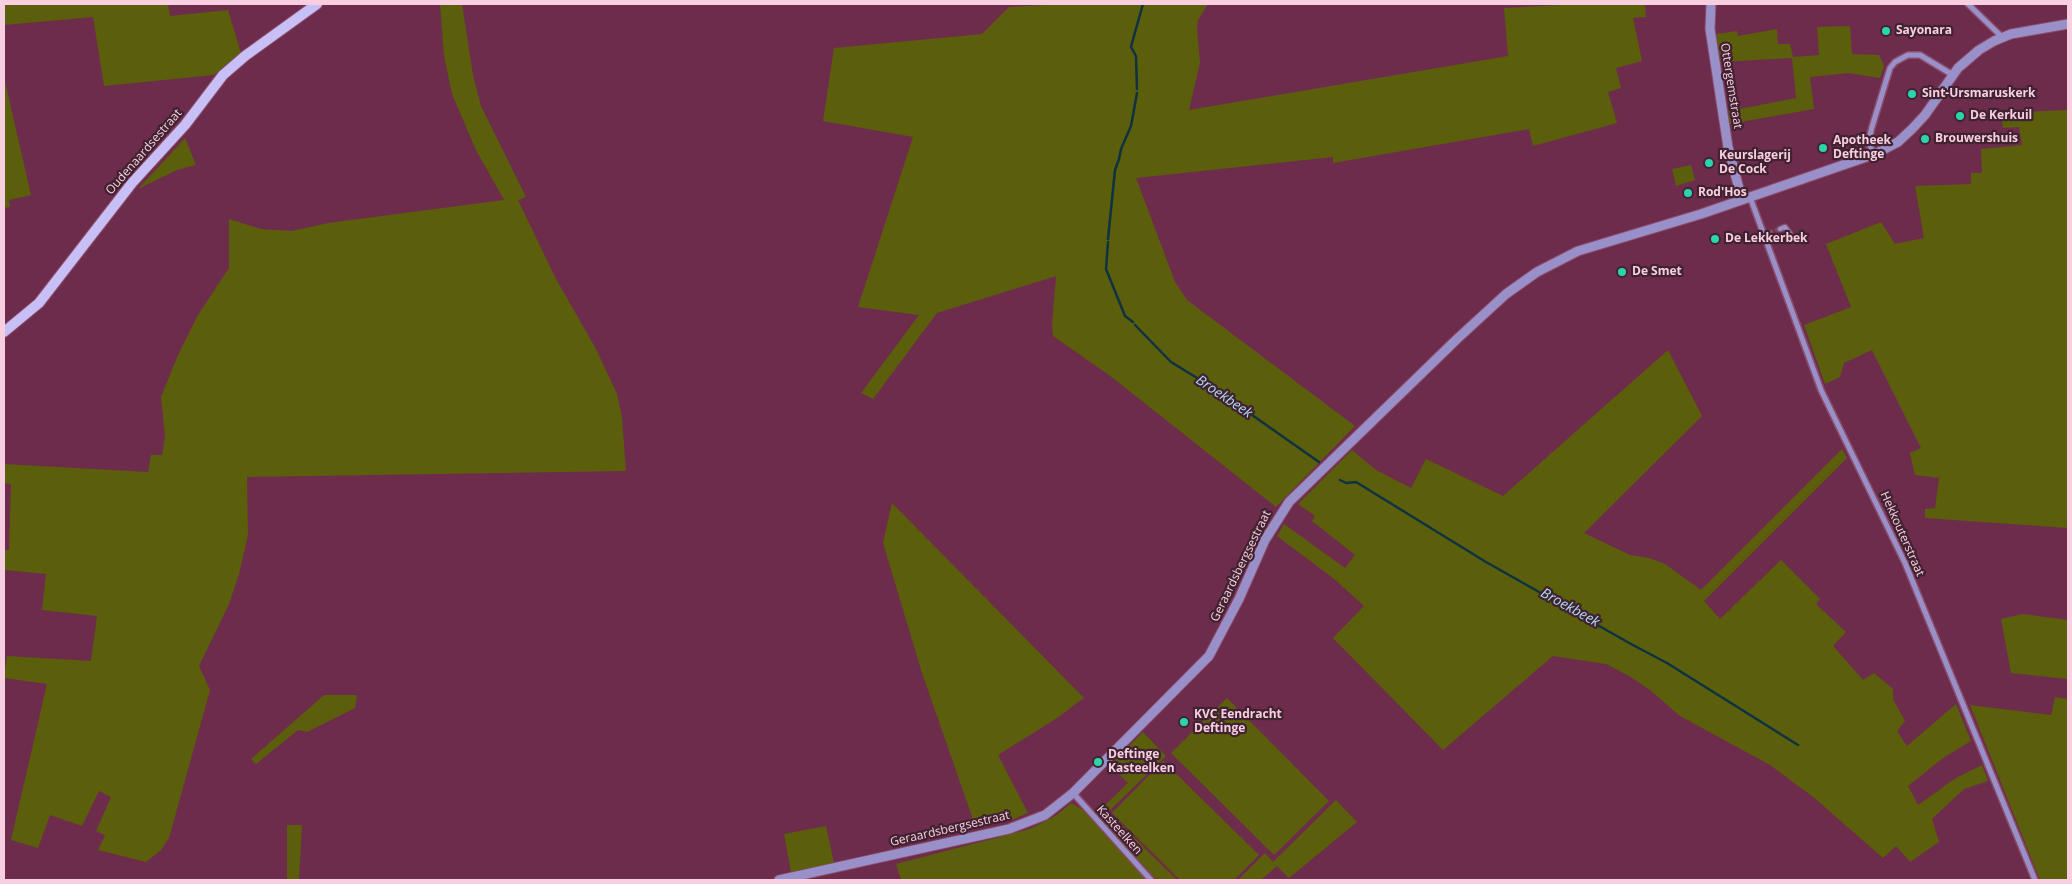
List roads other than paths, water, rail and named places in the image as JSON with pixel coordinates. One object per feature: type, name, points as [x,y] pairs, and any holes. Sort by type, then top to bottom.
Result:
[{"type":"main road","name":"Oudenaardsestraat","points":[[4,332],[39,303],[132,182],[185,125],[223,75],[245,56],[317,4]]},
{"type":"street","name":"Ottergemstraat","points":[[1711,4],[1710,29],[1728,147],[1746,198]]},
{"type":"street","points":[[1968,4],[2002,37]]},
{"type":"street","name":"Geraardsbergsestraat","points":[[779,880],[1024,825],[1045,815],[1073,793],[1209,656],[1239,599],[1265,540],[1289,502],[1457,338],[1506,294],[1537,272],[1578,251],[1746,198],[1875,154],[1898,142],[1912,130],[1925,115],[1953,74],[1979,50],[2002,37],[2068,24]]},
{"type":"street","points":[[1875,154],[1868,143],[1890,68],[1895,62],[1908,55],[1920,55],[1953,74]]},
{"type":"street","name":"Hekkouterstraat","points":[[1746,198],[1767,233],[1821,390],[1905,562],[2035,880]]},
{"type":"street","points":[[1780,229],[1785,227],[1794,239]]},
{"type":"street","name":"Kasteelken","points":[[1073,793],[1151,880]]},
{"type":"waterway","name":"Broekbeek","points":[[1137,89],[1136,56],[1131,47],[1143,4]]},
{"type":"waterway","name":"Broekbeek","points":[[1108,239],[1115,170],[1121,149],[1131,126],[1137,93]]},
{"type":"waterway","name":"Broekbeek","points":[[1108,242],[1106,269],[1125,316],[1133,322]]},
{"type":"waterway","name":"Broekbeek","points":[[1135,325],[1171,362],[1215,389],[1319,462]]},
{"type":"waterway","name":"Broekbeek","points":[[1340,480],[1346,483],[1356,482],[1486,562],[1667,663],[1798,745]]},
{"type":"tunnel","points":[[1769,233],[1780,229]]},
{"type":"place","name":"Sayonara","points":[[1886,31]]},
{"type":"place","name":"Sint-Ursmaruskerk","points":[[1912,94]]},
{"type":"place","name":"De Kerkuil","points":[[1960,116]]},
{"type":"place","name":"Brouwershuis","points":[[1925,139]]},
{"type":"place","name":"Apotheek Deftinge","points":[[1823,148]]},
{"type":"place","name":"Keurslagerij De Cock","points":[[1709,163]]},
{"type":"place","name":"Rod'Hos","points":[[1688,193]]},
{"type":"place","name":"De Lekkerbek","points":[[1715,239]]},
{"type":"place","name":"De Smet","points":[[1622,272]]},
{"type":"place","name":"KVC Eendracht Deftinge","points":[[1184,722]]},
{"type":"place","name":"Deftinge Kasteelken","points":[[1098,762]]}]
